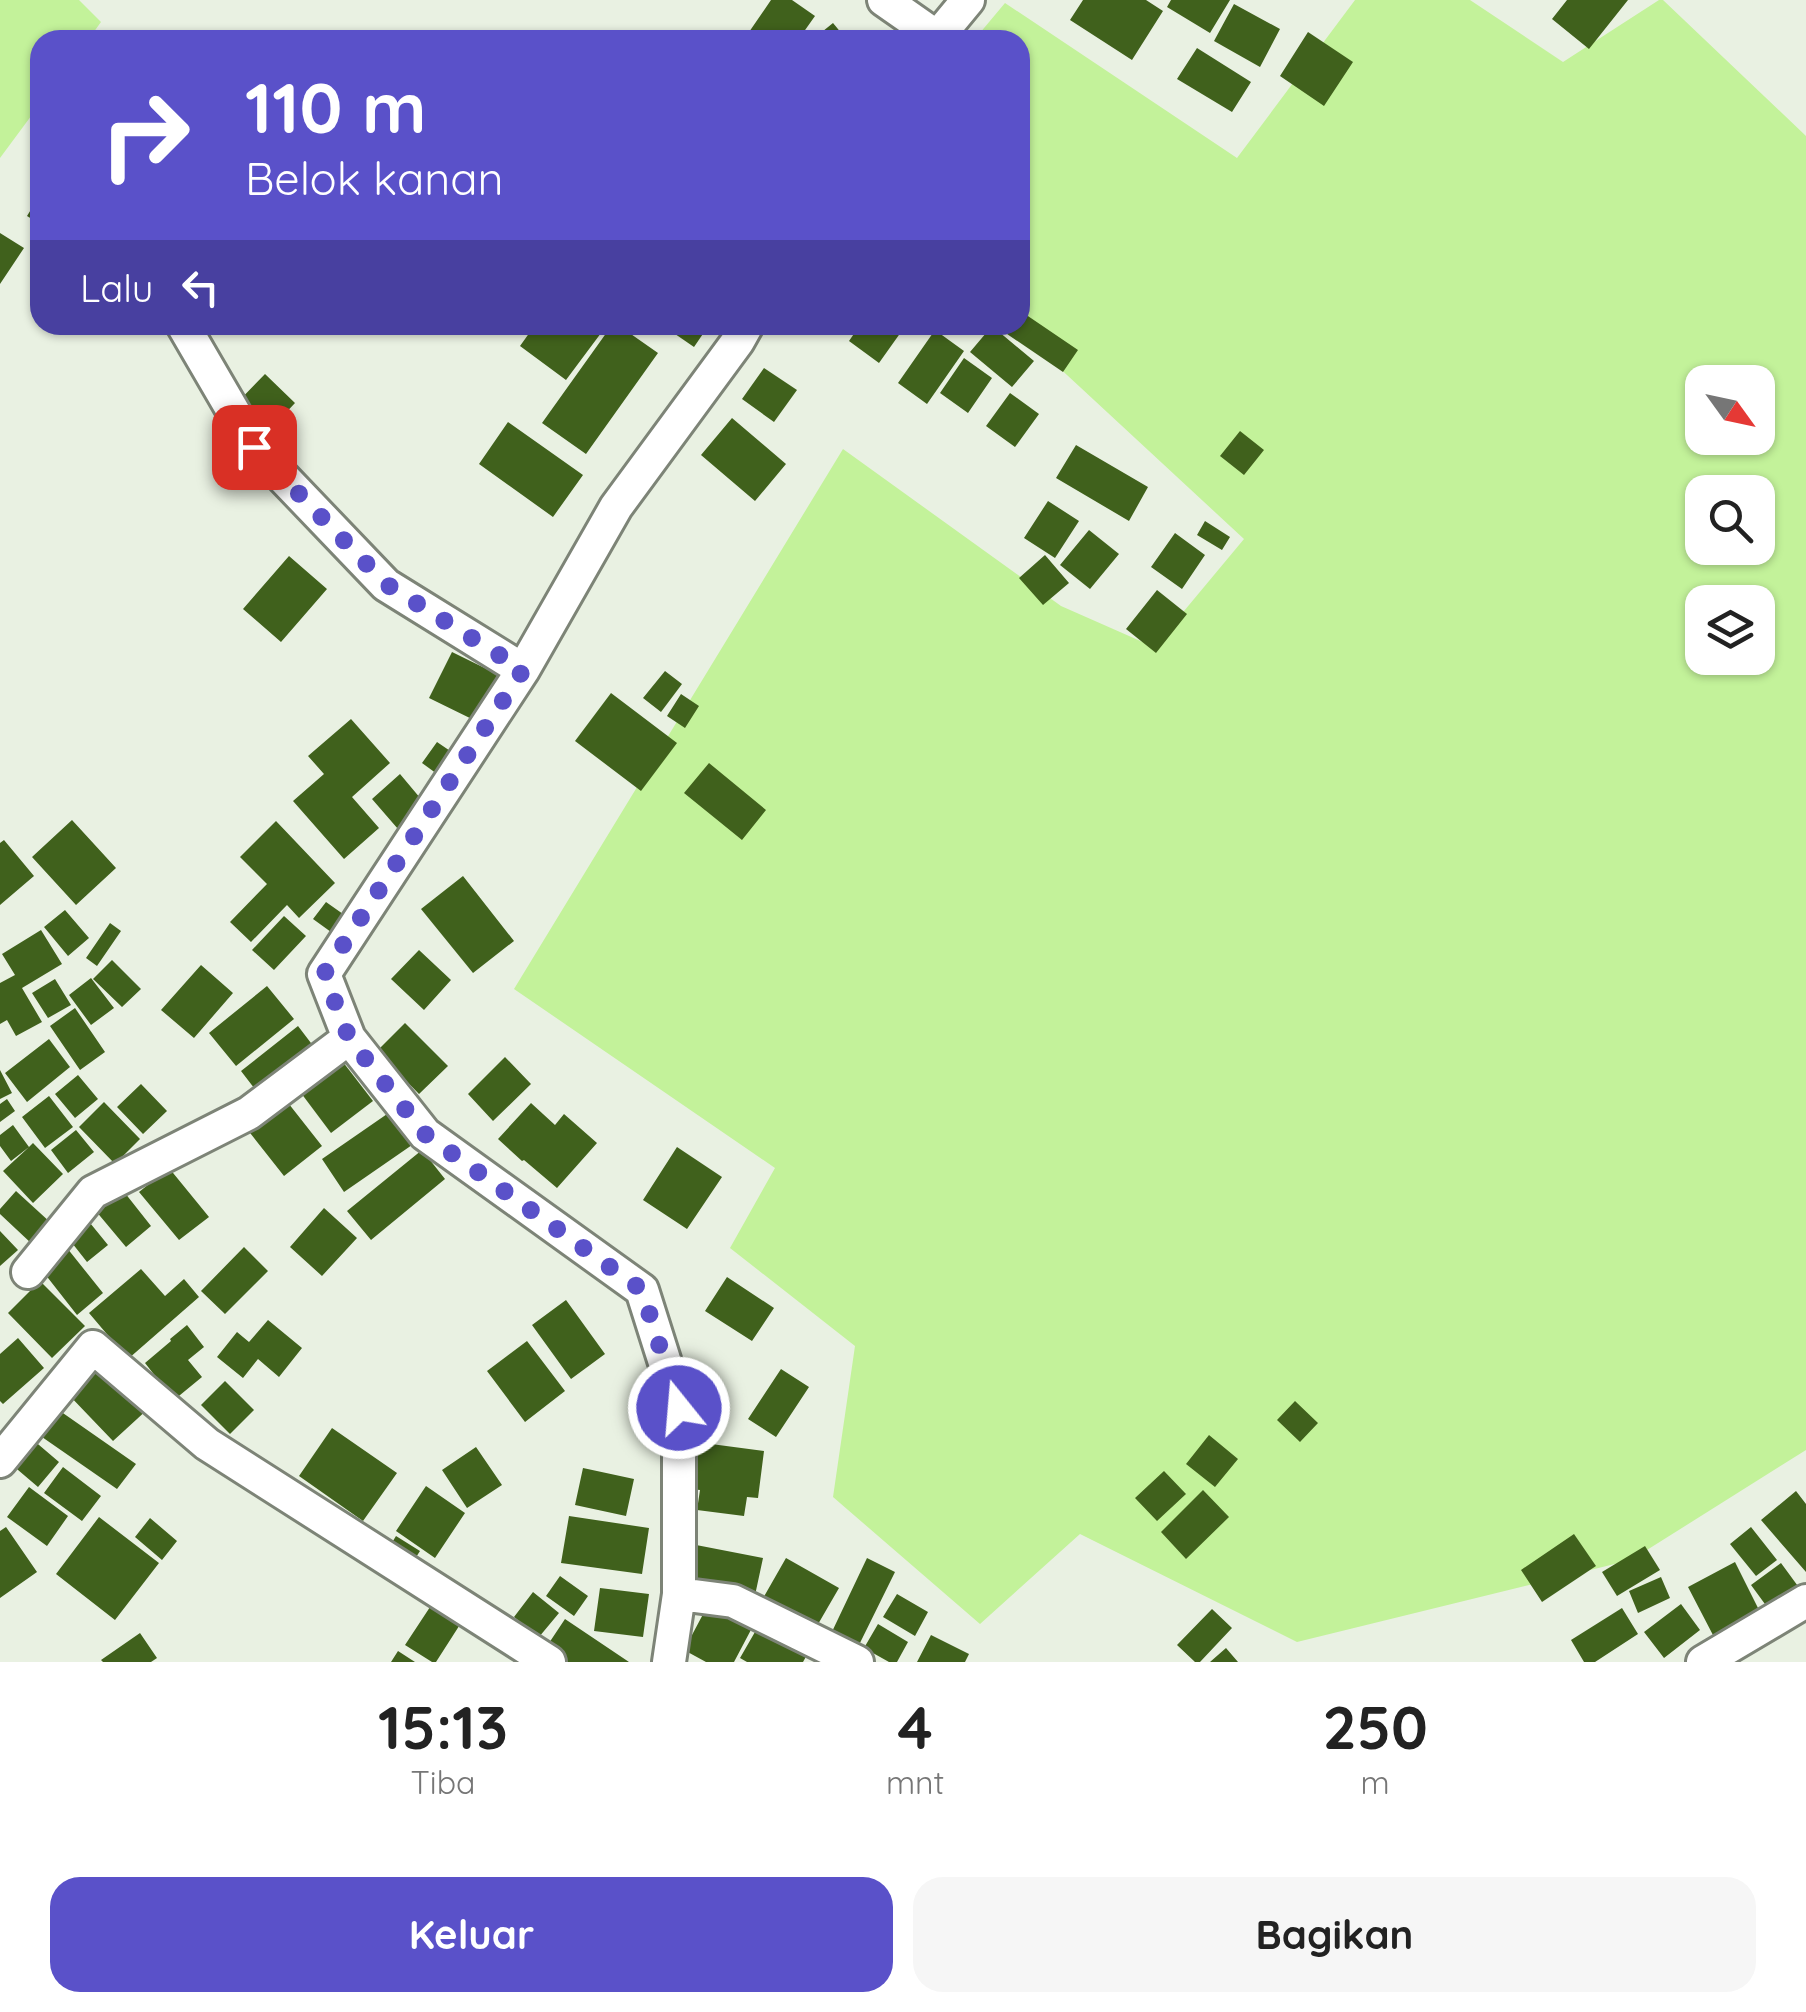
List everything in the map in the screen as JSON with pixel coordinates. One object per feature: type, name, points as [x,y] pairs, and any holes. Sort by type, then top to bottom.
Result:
[{"type":"street","points":[[884,0],[924,30]]},
{"type":"street","points":[[943,30],[968,0]]},
{"type":"street","points":[[189,335],[254,447],[386,584],[523,670]]},
{"type":"street","points":[[669,1662],[678,1594],[679,1408],[642,1290],[425,1134],[349,1038],[324,974],[523,670],[616,507],[742,335]]},
{"type":"street","points":[[28,1272],[92,1192],[249,1114],[349,1038]]},
{"type":"street","points":[[0,1460],[93,1347],[208,1444],[549,1662]]},
{"type":"street","points":[[678,1594],[733,1601],[857,1662]]},
{"type":"street","points":[[1703,1662],[1806,1601]]},
{"type":"green space","points":[[0,0],[79,0],[101,22],[95,30],[30,30],[30,118],[0,158]]},
{"type":"green space","points":[[1355,0],[1470,0],[1563,62],[1663,0],[1806,136],[1806,1450],[1631,1560],[1297,1642],[1080,1534],[980,1624],[833,1497],[855,1346],[730,1248],[775,1168],[514,989],[843,449],[1061,606],[1154,647],[1244,539],[1024,335],[1030,335],[1030,30],[982,30],[1005,3],[1237,158]]},
{"type":"building","points":[[771,0],[792,0],[815,16],[805,30],[750,30]]},
{"type":"building","points":[[1083,0],[1146,0],[1163,11],[1132,60],[1070,20]]},
{"type":"building","points":[[1171,0],[1230,0],[1210,33],[1167,7]]},
{"type":"building","points":[[1567,0],[1628,0],[1589,49],[1552,19]]},
{"type":"building","points":[[1234,4],[1280,29],[1260,67],[1214,41]]},
{"type":"building","points":[[1308,32],[1353,62],[1324,106],[1280,76]]},
{"type":"building","points":[[1197,48],[1251,82],[1232,112],[1177,79]]},
{"type":"building","points":[[0,233],[24,248],[0,284]]},
{"type":"building","points":[[1030,317],[1078,350],[1063,372],[1008,335],[1030,335]]},
{"type":"building","points":[[528,335],[600,335],[566,380],[520,346]]},
{"type":"building","points":[[605,335],[632,335],[658,353],[586,454],[542,423]]},
{"type":"building","points":[[677,335],[702,335],[694,347]]},
{"type":"building","points":[[853,335],[899,335],[879,363],[849,341]]},
{"type":"building","points":[[932,335],[942,335],[964,351],[927,404],[898,383]]},
{"type":"building","points":[[984,335],[1003,335],[1034,361],[1012,387],[970,352]]},
{"type":"building","points":[[964,358],[992,378],[968,413],[940,393]]},
{"type":"building","points":[[764,368],[797,390],[774,422],[742,399]]},
{"type":"building","points":[[265,374],[295,403],[262,438],[232,408]]},
{"type":"building","points":[[1010,393],[1039,414],[1015,447],[986,426]]},
{"type":"building","points":[[732,418],[786,464],[755,501],[701,455]]},
{"type":"building","points":[[508,422],[583,475],[553,517],[479,464]]},
{"type":"building","points":[[1240,431],[1264,450],[1244,475],[1220,456]]},
{"type":"building","points":[[1076,445],[1148,487],[1129,521],[1056,478]]},
{"type":"building","points":[[1048,501],[1079,521],[1055,558],[1024,538]]},
{"type":"building","points":[[1205,521],[1230,537],[1222,550],[1197,535]]},
{"type":"building","points":[[1089,530],[1119,554],[1090,589],[1060,565]]},
{"type":"building","points":[[1175,533],[1205,555],[1182,589],[1151,567]]},
{"type":"building","points":[[1045,555],[1069,583],[1043,605],[1019,578]]},
{"type":"building","points":[[289,556],[327,589],[281,642],[243,609]]},
{"type":"building","points":[[1157,590],[1187,614],[1156,653],[1126,629]]},
{"type":"building","points":[[452,652],[503,677],[480,723],[429,698]]},
{"type":"building","points":[[665,671],[682,684],[661,712],[643,698]]},
{"type":"building","points":[[611,693],[677,743],[641,791],[575,741]]},
{"type":"building","points":[[681,694],[699,706],[685,728],[667,716]]},
{"type":"building","points":[[351,719],[390,763],[352,797],[379,828],[344,859],[293,801],[324,774],[308,756]]},
{"type":"building","points":[[437,742],[459,757],[444,779],[422,763]]},
{"type":"building","points":[[709,763],[766,810],[742,840],[684,793]]},
{"type":"building","points":[[400,774],[426,805],[398,829],[372,799]]},
{"type":"building","points":[[72,820],[116,868],[76,905],[32,857]]},
{"type":"building","points":[[276,821],[335,883],[299,918],[287,905],[251,942],[230,922],[267,884],[240,857]]},
{"type":"building","points":[[4,840],[34,876],[0,905],[0,843]]},
{"type":"building","points":[[463,876],[514,941],[473,973],[421,909]]},
{"type":"building","points":[[326,902],[343,914],[331,932],[313,919]]},
{"type":"building","points":[[65,910],[89,938],[68,956],[44,927]]},
{"type":"building","points":[[284,916],[306,936],[274,970],[252,950]]},
{"type":"building","points":[[110,923],[121,931],[97,966],[86,958]]},
{"type":"building","points":[[41,930],[62,964],[22,988],[42,1022],[16,1036],[7,1020],[0,1024],[0,983],[15,975],[2,954]]},
{"type":"building","points":[[419,950],[451,980],[424,1010],[391,979]]},
{"type":"building","points":[[112,960],[141,989],[122,1007],[93,979]]},
{"type":"building","points":[[201,965],[233,993],[194,1038],[161,1010]]},
{"type":"building","points":[[91,978],[114,1008],[91,1025],[69,995]]},
{"type":"building","points":[[55,979],[71,1005],[48,1018],[32,993]]},
{"type":"building","points":[[267,986],[294,1019],[236,1066],[209,1033]]},
{"type":"building","points":[[75,1008],[105,1052],[80,1070],[50,1026]]},
{"type":"building","points":[[405,1023],[448,1066],[419,1094],[377,1051]]},
{"type":"building","points":[[298,1026],[314,1047],[258,1093],[241,1071]]},
{"type":"building","points":[[49,1039],[70,1067],[27,1102],[5,1073]]},
{"type":"building","points":[[336,1053],[373,1101],[331,1133],[295,1085]]},
{"type":"building","points":[[505,1057],[531,1084],[493,1121],[468,1094]]},
{"type":"building","points":[[0,1070],[12,1093],[0,1099]]},
{"type":"building","points":[[78,1075],[98,1099],[75,1118],[55,1094]]},
{"type":"building","points":[[141,1084],[167,1111],[143,1134],[117,1107]]},
{"type":"building","points":[[49,1096],[73,1127],[45,1148],[22,1117]]},
{"type":"building","points":[[7,1099],[15,1111],[0,1122],[0,1104]]},
{"type":"building","points":[[285,1099],[322,1146],[284,1176],[247,1129]]},
{"type":"building","points":[[104,1102],[140,1139],[115,1164],[79,1127]]},
{"type":"building","points":[[531,1103],[555,1125],[564,1114],[597,1143],[557,1188],[498,1139]]},
{"type":"building","points":[[390,1112],[412,1145],[344,1192],[322,1159]]},
{"type":"building","points":[[13,1125],[29,1147],[11,1161],[0,1146],[0,1135]]},
{"type":"building","points":[[76,1130],[94,1152],[68,1173],[51,1150]]},
{"type":"building","points":[[33,1143],[63,1174],[33,1203],[3,1171]]},
{"type":"building","points":[[677,1147],[722,1177],[687,1229],[643,1200]]},
{"type":"building","points":[[422,1150],[445,1179],[371,1240],[347,1211]]},
{"type":"building","points":[[169,1168],[209,1217],[179,1240],[139,1192]]},
{"type":"building","points":[[121,1188],[151,1226],[126,1247],[95,1210]]},
{"type":"building","points":[[16,1191],[51,1223],[32,1244],[0,1214]]},
{"type":"building","points":[[324,1208],[357,1238],[322,1276],[290,1247]]},
{"type":"building","points":[[86,1218],[108,1245],[87,1262],[65,1234]]},
{"type":"building","points":[[0,1231],[18,1250],[0,1266]]},
{"type":"building","points":[[244,1247],[268,1271],[225,1314],[201,1291]]},
{"type":"building","points":[[67,1248],[103,1293],[77,1315],[41,1269]]},
{"type":"building","points":[[141,1269],[165,1296],[184,1279],[199,1297],[128,1359],[89,1313]]},
{"type":"building","points":[[727,1277],[774,1308],[752,1341],[705,1311]]},
{"type":"building","points":[[40,1281],[85,1326],[52,1358],[8,1313]]},
{"type":"building","points":[[566,1300],[605,1354],[571,1379],[532,1325]]},
{"type":"building","points":[[268,1320],[302,1348],[279,1377],[258,1359],[243,1378],[217,1357],[237,1332],[249,1342]]},
{"type":"building","points":[[187,1325],[204,1347],[188,1360],[202,1377],[174,1400],[145,1363]]},
{"type":"building","points":[[18,1338],[44,1368],[3,1404],[0,1354]]},
{"type":"building","points":[[527,1341],[565,1391],[525,1422],[487,1371]]},
{"type":"building","points":[[102,1359],[149,1408],[113,1441],[67,1393]]},
{"type":"building","points":[[781,1369],[809,1387],[776,1437],[748,1419]]},
{"type":"building","points":[[225,1381],[254,1410],[230,1434],[201,1405]]},
{"type":"building","points":[[1295,1401],[1318,1423],[1300,1442],[1277,1420]]},
{"type":"building","points":[[60,1411],[136,1464],[117,1489],[42,1437]]},
{"type":"building","points":[[332,1428],[397,1473],[363,1521],[299,1476]]},
{"type":"building","points":[[1209,1435],[1238,1459],[1215,1487],[1186,1464]]},
{"type":"building","points":[[32,1439],[59,1462],[38,1487],[11,1464]]},
{"type":"building","points":[[696,1442],[764,1451],[758,1498],[747,1497],[744,1516],[697,1510],[700,1490],[690,1489]]},
{"type":"building","points":[[476,1447],[502,1485],[467,1508],[442,1470]]},
{"type":"building","points":[[63,1467],[101,1496],[82,1521],[44,1493]]},
{"type":"building","points":[[583,1468],[634,1479],[626,1516],[575,1505]]},
{"type":"building","points":[[1164,1471],[1186,1494],[1157,1521],[1135,1498]]},
{"type":"building","points":[[426,1486],[465,1513],[435,1558],[396,1531]]},
{"type":"building","points":[[29,1487],[68,1516],[47,1546],[7,1517]]},
{"type":"building","points":[[1203,1490],[1229,1517],[1186,1559],[1161,1532]]},
{"type":"building","points":[[1796,1491],[1806,1504],[1806,1572],[1761,1520]]},
{"type":"building","points":[[569,1516],[649,1528],[642,1574],[561,1563]]},
{"type":"building","points":[[99,1517],[159,1563],[115,1620],[56,1574]]},
{"type":"building","points":[[150,1518],[177,1541],[162,1560],[135,1537]]},
{"type":"building","points":[[6,1527],[37,1572],[0,1598],[0,1531]]},
{"type":"building","points":[[1751,1527],[1777,1560],[1756,1576],[1730,1544]]},
{"type":"building","points":[[1574,1534],[1596,1566],[1542,1602],[1521,1570]]},
{"type":"building","points":[[396,1536],[420,1551],[409,1568],[385,1554]]},
{"type":"building","points":[[691,1544],[763,1558],[754,1600],[682,1586]]},
{"type":"building","points":[[1645,1546],[1660,1570],[1617,1596],[1602,1572]]},
{"type":"building","points":[[786,1558],[839,1588],[810,1638],[758,1607]]},
{"type":"building","points":[[867,1558],[895,1572],[856,1651],[829,1638]]},
{"type":"building","points":[[1735,1562],[1760,1612],[1714,1637],[1688,1587]]},
{"type":"building","points":[[1781,1563],[1803,1593],[1773,1615],[1751,1585]]},
{"type":"building","points":[[560,1576],[588,1596],[574,1616],[546,1596]]},
{"type":"building","points":[[1661,1577],[1670,1598],[1638,1613],[1629,1591]]},
{"type":"building","points":[[600,1588],[649,1594],[643,1637],[594,1631]]},
{"type":"building","points":[[533,1592],[559,1613],[539,1637],[514,1617]]},
{"type":"building","points":[[897,1594],[928,1612],[915,1636],[883,1617]]},
{"type":"building","points":[[709,1603],[753,1626],[734,1662],[706,1662],[684,1650]]},
{"type":"building","points":[[432,1604],[461,1623],[436,1662],[405,1645]]},
{"type":"building","points":[[1681,1604],[1700,1630],[1664,1658],[1644,1632]]},
{"type":"building","points":[[1622,1608],[1638,1634],[1595,1662],[1584,1662],[1571,1640]]},
{"type":"building","points":[[1212,1609],[1232,1628],[1200,1662],[1195,1662],[1177,1645]]},
{"type":"building","points":[[565,1619],[629,1662],[565,1662],[545,1649]]},
{"type":"building","points":[[878,1624],[908,1642],[897,1662],[889,1662],[864,1648]]},
{"type":"building","points":[[759,1625],[808,1653],[803,1662],[747,1662],[740,1658]]},
{"type":"building","points":[[140,1633],[157,1658],[151,1662],[101,1660]]},
{"type":"building","points":[[931,1635],[969,1654],[965,1662],[917,1662]]},
{"type":"building","points":[[1226,1648],[1238,1662],[1210,1662]]},
{"type":"building","points":[[398,1651],[415,1662],[391,1662]]},
{"type":"route","points":[[254,447],[386,584],[523,670],[324,974],[349,1038],[425,1134],[642,1290],[679,1408]]}]
